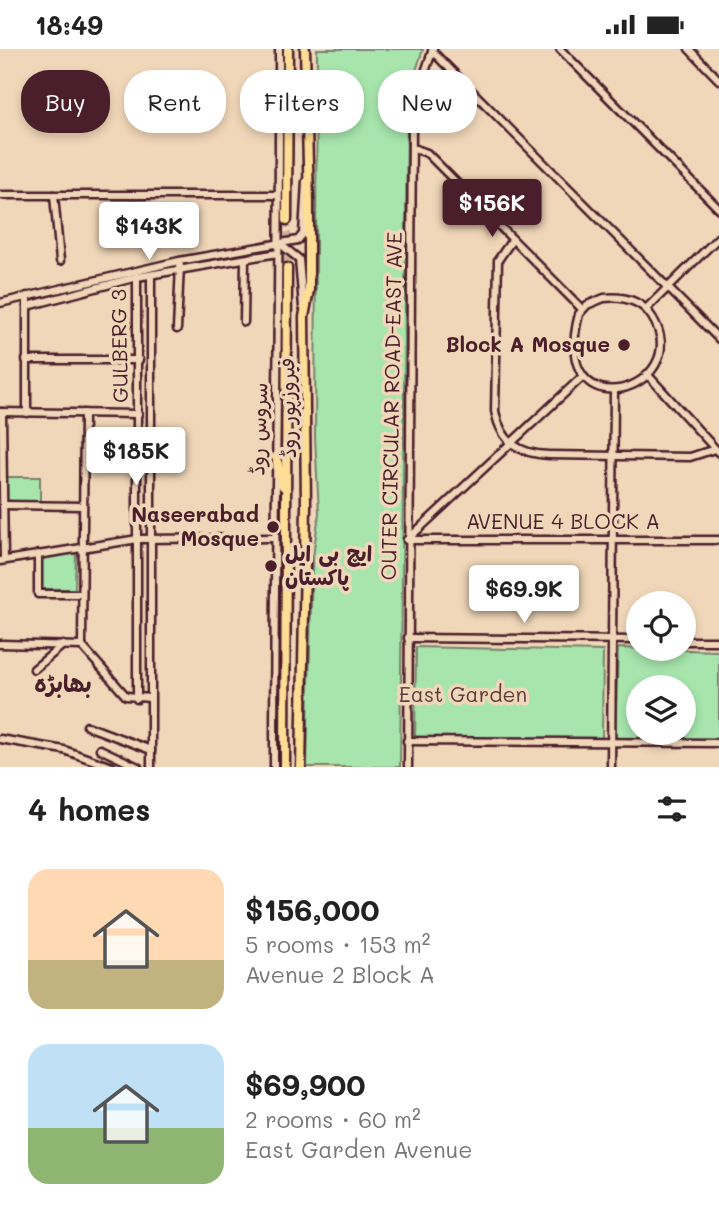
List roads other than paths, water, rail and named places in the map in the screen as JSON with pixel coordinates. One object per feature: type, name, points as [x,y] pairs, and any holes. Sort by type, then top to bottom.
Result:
[{"type":"main road","points":[[287,221],[288,49]]},
{"type":"main road","name":"فیروزپور روڈ","points":[[301,767],[306,506],[304,317],[309,290],[305,49]]},
{"type":"main road","name":"فیروزپور روڈ","points":[[285,767],[287,268]]},
{"type":"main road","points":[[276,457],[286,499]]},
{"type":"street","name":"سروس روڈ","points":[[274,767],[274,538],[279,352],[279,49]]},
{"type":"street","points":[[560,49],[719,209]]},
{"type":"street","points":[[689,49],[719,80]]},
{"type":"street","points":[[433,50],[719,339]]},
{"type":"street","name":"OUTER CIRCULAR ROAD-EAST AVE","points":[[408,767],[407,540],[413,148],[415,101],[433,50]]},
{"type":"street","points":[[413,148],[427,153],[582,309]]},
{"type":"street","points":[[0,303],[179,261],[302,237],[306,176]]},
{"type":"street","points":[[0,195],[277,195]]},
{"type":"street","points":[[54,195],[60,261]]},
{"type":"street","points":[[646,309],[719,237]]},
{"type":"street","points":[[512,240],[498,260],[495,411],[500,430],[509,443],[528,454],[690,457],[717,451],[647,374]]},
{"type":"street","points":[[278,243],[299,259],[304,317]]},
{"type":"street","points":[[255,257],[256,247]]},
{"type":"street","points":[[234,251],[242,260],[244,322]]},
{"type":"street","points":[[28,306],[137,277],[278,253]]},
{"type":"street","points":[[177,329],[181,271],[179,261]]},
{"type":"street","points":[[151,275],[151,767]]},
{"type":"street","name":"GULBERG 3","points":[[137,277],[137,699]]},
{"type":"street","points":[[27,296],[27,413]]},
{"type":"street","points":[[616,297],[634,301],[646,309],[656,324],[660,344],[656,363],[647,374],[628,388],[614,391],[582,377],[576,354],[577,320],[582,309],[595,301],[616,297]]},
{"type":"street","points":[[26,361],[139,360]]},
{"type":"street","points":[[407,540],[582,377]]},
{"type":"street","points":[[611,767],[614,391]]},
{"type":"street","points":[[138,414],[1,412],[2,561],[149,538],[274,538]]},
{"type":"street","points":[[84,413],[82,646],[126,697],[150,698]]},
{"type":"street","points":[[3,505],[83,506]]},
{"type":"street","name":"AVENUE 4 BLOCK A","points":[[407,540],[719,540]]},
{"type":"street","points":[[38,554],[38,594],[82,594]]},
{"type":"street","points":[[408,638],[626,640]]},
{"type":"street","points":[[696,641],[719,641]]},
{"type":"street","points":[[0,645],[82,646]]},
{"type":"street","points":[[34,669],[63,645]]},
{"type":"street","points":[[87,726],[151,750]]},
{"type":"street","points":[[0,739],[64,750],[112,767]]},
{"type":"street","points":[[407,741],[719,743]]},
{"type":"street","points":[[100,749],[138,767]]},
{"type":"tunnel","points":[[287,220],[287,268]]},
{"type":"place","name":"Block A Mosque","points":[[624,345]]},
{"type":"place","name":"Naseerabad Mosque","points":[[273,527]]},
{"type":"place","name":"ایچ بی ایل پاکستان","points":[[271,566]]},
{"type":"district","name":"بھابڑہ","points":[[63,684]]},
{"type":"park label","name":"East Garden","points":[[463,695]]}]
